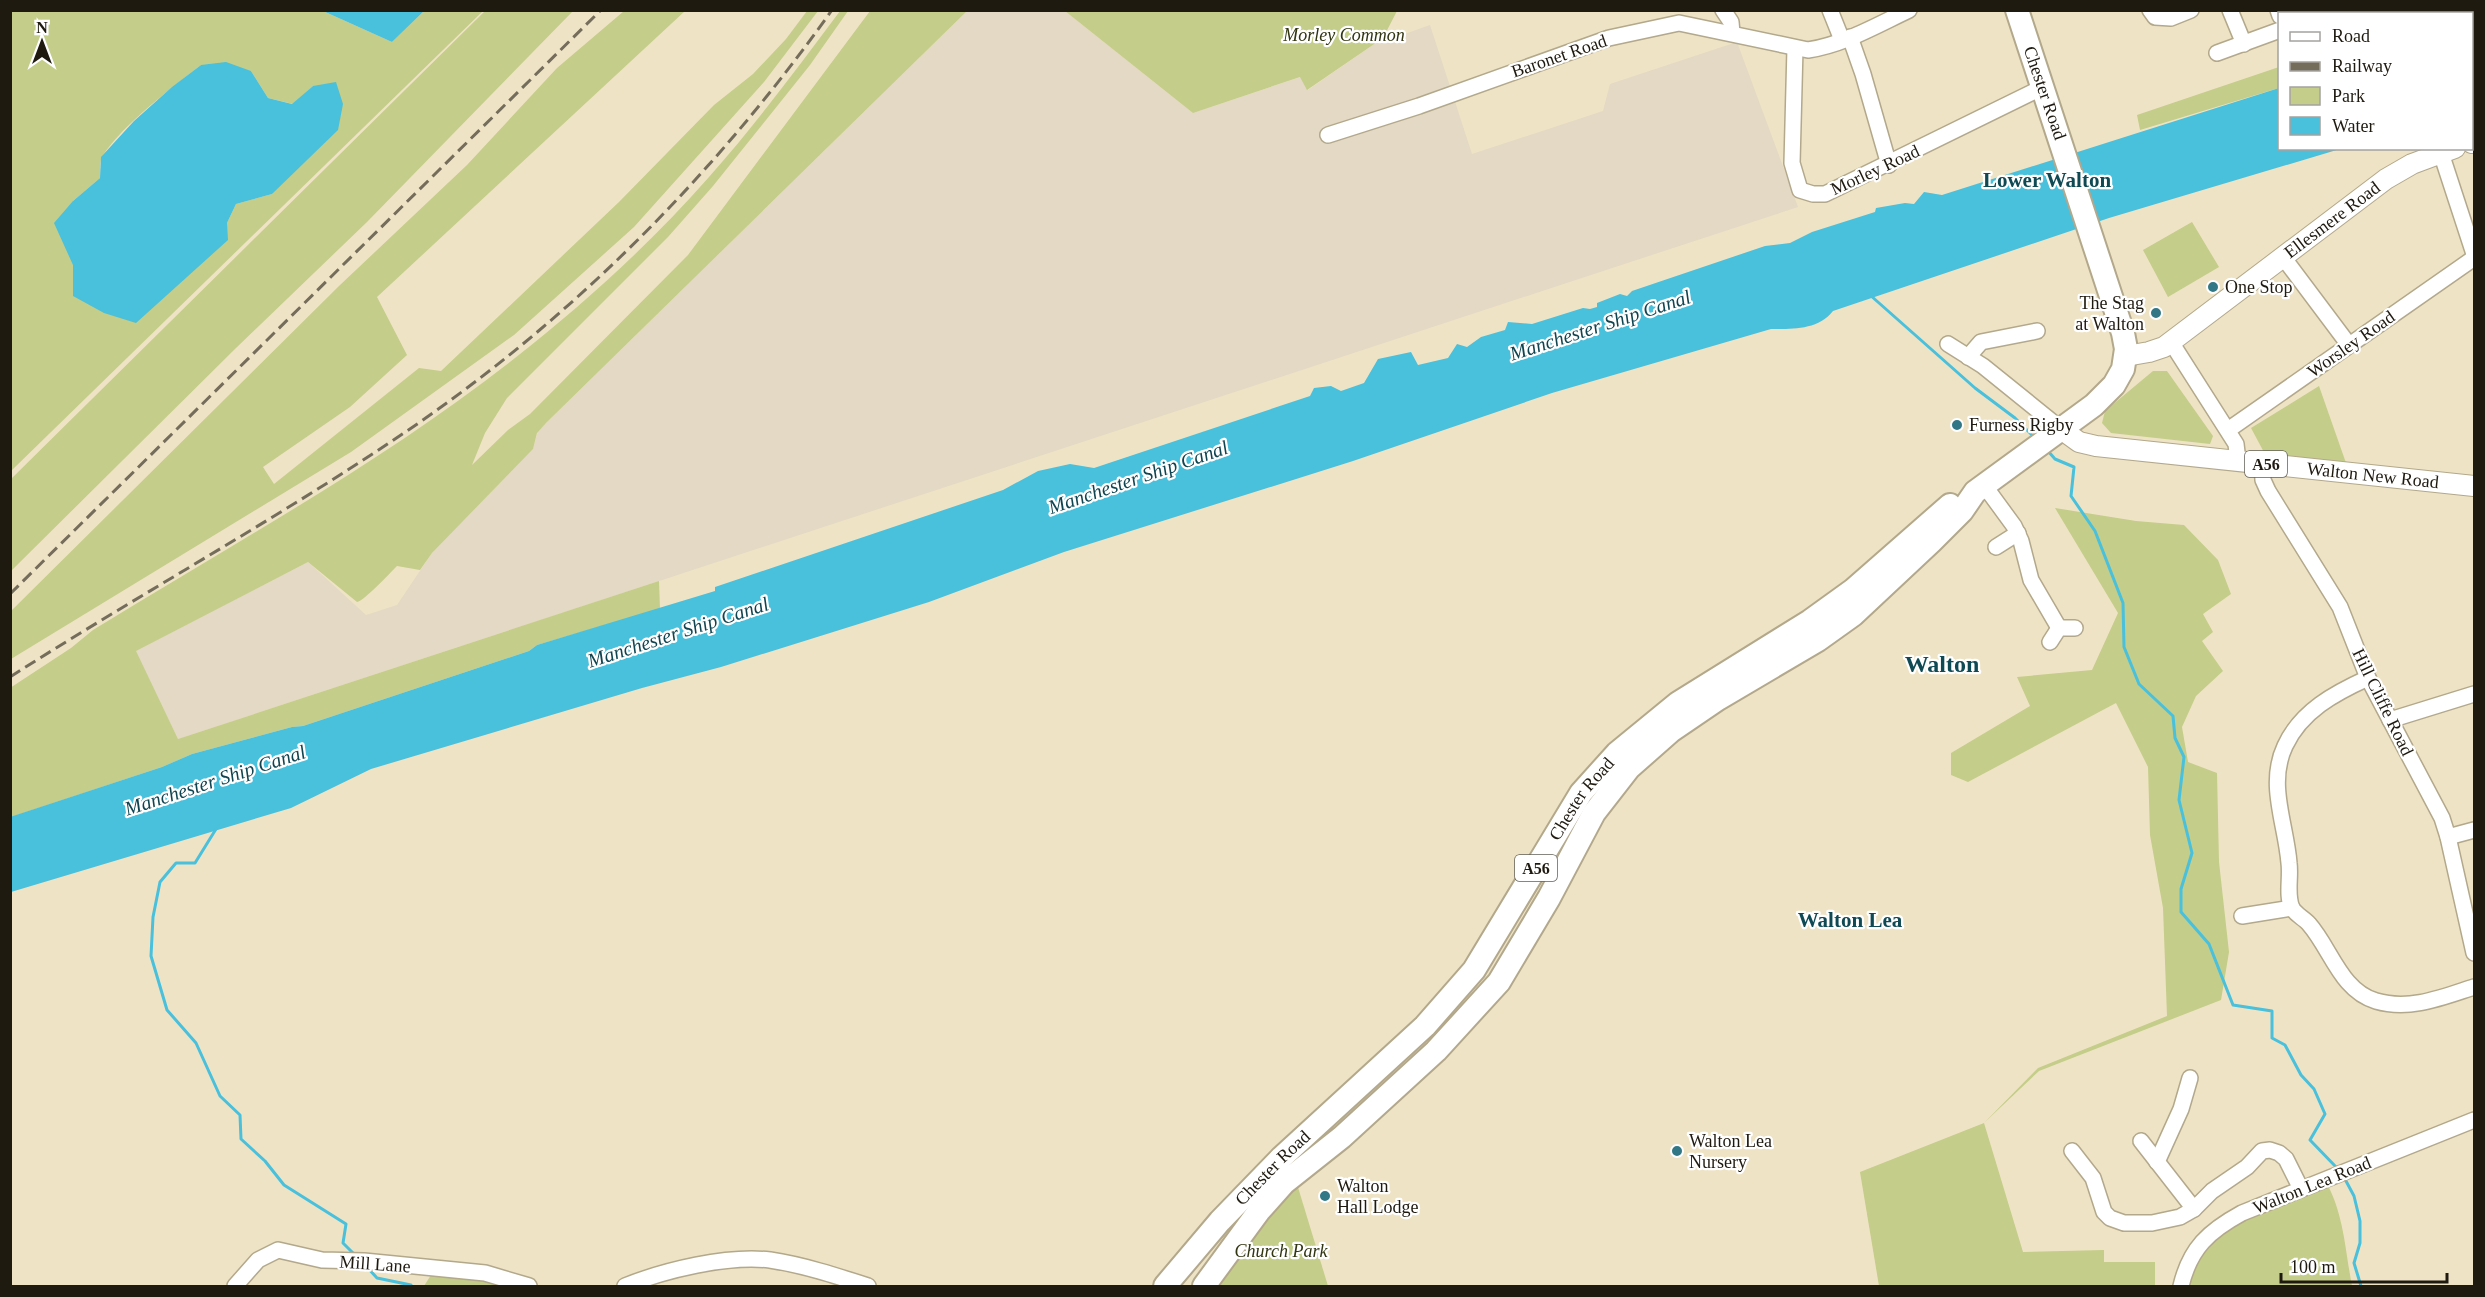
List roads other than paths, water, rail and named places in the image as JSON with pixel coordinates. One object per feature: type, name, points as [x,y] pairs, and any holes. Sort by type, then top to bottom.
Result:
[{"type":"highway","name":"Chester Road","points":[[1165,1287],[1220,1221],[1282,1157],[1425,1026],[1474,970],[1581,793],[1617,753],[1678,703],[1810,621],[1853,590],[1954,502],[1980,489],[2094,405],[2114,386],[2123,369],[2126,356],[2123,333],[2018,10]]},
{"type":"highway","name":"Chester Road","points":[[1204,1287],[1259,1211],[1284,1182],[1342,1137],[1436,1051],[1499,982],[1549,898],[1594,813],[1629,768],[1671,731],[1718,699],[1818,640],[1853,615],[1932,542],[1980,489]]},
{"type":"main road","name":"Ellesmere Road","points":[[2126,356],[2156,350],[2171,342],[2396,173],[2412,164],[2448,151]]},
{"type":"main road","name":"Walton New Road","points":[[2057,432],[2079,442],[2096,446],[2475,486]]},
{"type":"street","points":[[1723,10],[1731,21],[1732,33]]},
{"type":"street","points":[[1830,10],[1863,74],[1889,165]]},
{"type":"street","name":"Baronet Road","points":[[1328,135],[1419,106],[1609,38],[1680,23],[1808,50],[1846,38],[1909,10]]},
{"type":"street","points":[[2150,10],[2156,17],[2171,18],[2191,10]]},
{"type":"street","points":[[2230,10],[2244,44]]},
{"type":"street","points":[[2217,53],[2278,31]]},
{"type":"street","name":"Morley Road","points":[[1795,48],[1792,163],[1800,190],[1813,194],[1825,194],[1889,165],[2018,100],[2047,97]]},
{"type":"street","points":[[2448,151],[2475,256]]},
{"type":"street","name":"Worsley Road","points":[[2228,430],[2475,256]]},
{"type":"street","points":[[2283,257],[2349,345]]},
{"type":"street","points":[[1968,357],[1981,342],[2037,331]]},
{"type":"street","points":[[2171,342],[2236,444],[2238,461]]},
{"type":"street","points":[[1948,344],[1968,357],[2057,432]]},
{"type":"street","name":"Hill Cliffe Road","points":[[2262,464],[2263,480],[2268,491],[2340,608],[2368,678],[2428,788],[2448,837],[2475,952]]},
{"type":"street","points":[[1980,489],[2018,533],[2031,580],[2059,628]]},
{"type":"street","points":[[1996,547],[2018,533]]},
{"type":"street","points":[[2059,628],[2075,628]]},
{"type":"street","points":[[2050,642],[2059,628]]},
{"type":"street","points":[[2368,678],[2341,690],[2316,707],[2297,728],[2284,748],[2278,770],[2277,793],[2289,862],[2289,896],[2292,908],[2312,928],[2345,978],[2368,998],[2386,1003],[2418,1003],[2475,987]]},
{"type":"street","points":[[2390,720],[2475,694]]},
{"type":"street","points":[[2448,837],[2475,830]]},
{"type":"street","points":[[2242,916],[2292,908]]},
{"type":"street","points":[[2157,1162],[2181,1109],[2190,1078]]},
{"type":"street","name":"Walton Lea Road","points":[[2181,1287],[2192,1256],[2204,1238],[2218,1226],[2242,1213],[2475,1120]]},
{"type":"street","points":[[2141,1141],[2194,1209]]},
{"type":"street","points":[[2072,1151],[2093,1178],[2104,1212],[2117,1222],[2136,1224],[2166,1221],[2194,1209],[2212,1191],[2247,1167],[2262,1151],[2270,1150],[2279,1153],[2286,1159],[2301,1189]]},
{"type":"street","name":"Mill Lane","points":[[235,1287],[258,1260],[278,1250],[322,1260],[364,1261],[485,1273],[529,1287]]},
{"type":"street","points":[[625,1287],[666,1271],[720,1262],[768,1260],[810,1269],[868,1287]]},
{"type":"water","points":[[2412,10],[2474,11],[2474,106],[2473,12],[2409,12]]},
{"type":"water","points":[[323,11],[424,11],[392,42]]},
{"type":"water","points":[[226,62],[251,71],[268,98],[292,104],[313,86],[336,82],[343,104],[338,130],[272,194],[236,204],[227,223],[228,240],[136,323],[104,313],[73,296],[73,265],[54,223],[73,201],[100,178],[101,157],[134,121],[201,65]]},
{"type":"water","name":"Manchester Ship Canal","points":[[2278,88],[2278,150],[2337,150],[2109,218],[1833,311],[1813,325],[1771,329],[1552,393],[1353,461],[1064,552],[929,602],[721,667],[642,688],[371,769],[291,808],[11,892],[10,817],[162,767],[192,754],[303,726],[529,651],[537,645],[715,591],[715,587],[1003,490],[1038,471],[1070,464],[1094,468],[1310,396],[1314,388],[1331,386],[1341,391],[1364,383],[1378,359],[1411,352],[1418,365],[1448,358],[1457,344],[1467,347],[1481,337],[1505,330],[1508,322],[1532,324],[1583,308],[1597,307],[1597,303],[1620,294],[1627,296],[1632,291],[1765,246],[1790,243],[1812,232],[1875,212],[1876,208],[1905,203],[1914,204],[1924,192],[1942,195]]},
{"type":"waterway","points":[[1870,295],[1975,388],[2015,418],[2035,438]]},
{"type":"waterway","points":[[2048,451],[2055,459],[2074,467],[2071,496],[2095,531],[2123,603],[2124,647],[2139,684],[2173,716],[2175,738],[2184,757],[2179,800],[2192,853],[2181,889],[2181,912],[2209,944],[2233,1005],[2272,1011],[2272,1038],[2285,1045],[2301,1075],[2314,1089],[2325,1114],[2310,1140],[2337,1168]]},
{"type":"waterway","points":[[216,829],[195,863],[176,863],[160,882],[153,917],[151,956],[167,1010],[196,1043],[220,1096],[240,1115],[241,1139],[265,1161],[284,1185],[346,1224],[343,1243],[356,1256]]},
{"type":"waterway","points":[[2346,1181],[2354,1196],[2360,1221],[2360,1243],[2354,1263],[2361,1286]]},
{"type":"waterway","points":[[367,1267],[377,1278],[410,1286]]},
{"type":"railway","points":[[10,594],[601,10]]},
{"type":"railway","points":[[10,677],[370,456],[479,379],[536,333],[644,234],[694,181],[743,126],[832,10]]},
{"type":"place","name":"One Stop","points":[[2213,287]]},
{"type":"place","name":"The Stag at Walton","points":[[2156,313]]},
{"type":"place","name":"Furness Rigby","points":[[1957,425]]},
{"type":"place","name":"Walton Lea Nursery","points":[[1677,1151]]},
{"type":"place","name":"Walton Hall Lodge","points":[[1325,1196]]},
{"type":"district","name":"Lower Walton","points":[[2047,180]]},
{"type":"district","name":"Walton","points":[[1942,664]]},
{"type":"district","name":"Walton Lea","points":[[1850,920]]},
{"type":"park label","name":"Morley Common","points":[[1344,35]]},
{"type":"park label","name":"Church Park","points":[[1281,1251]]}]
